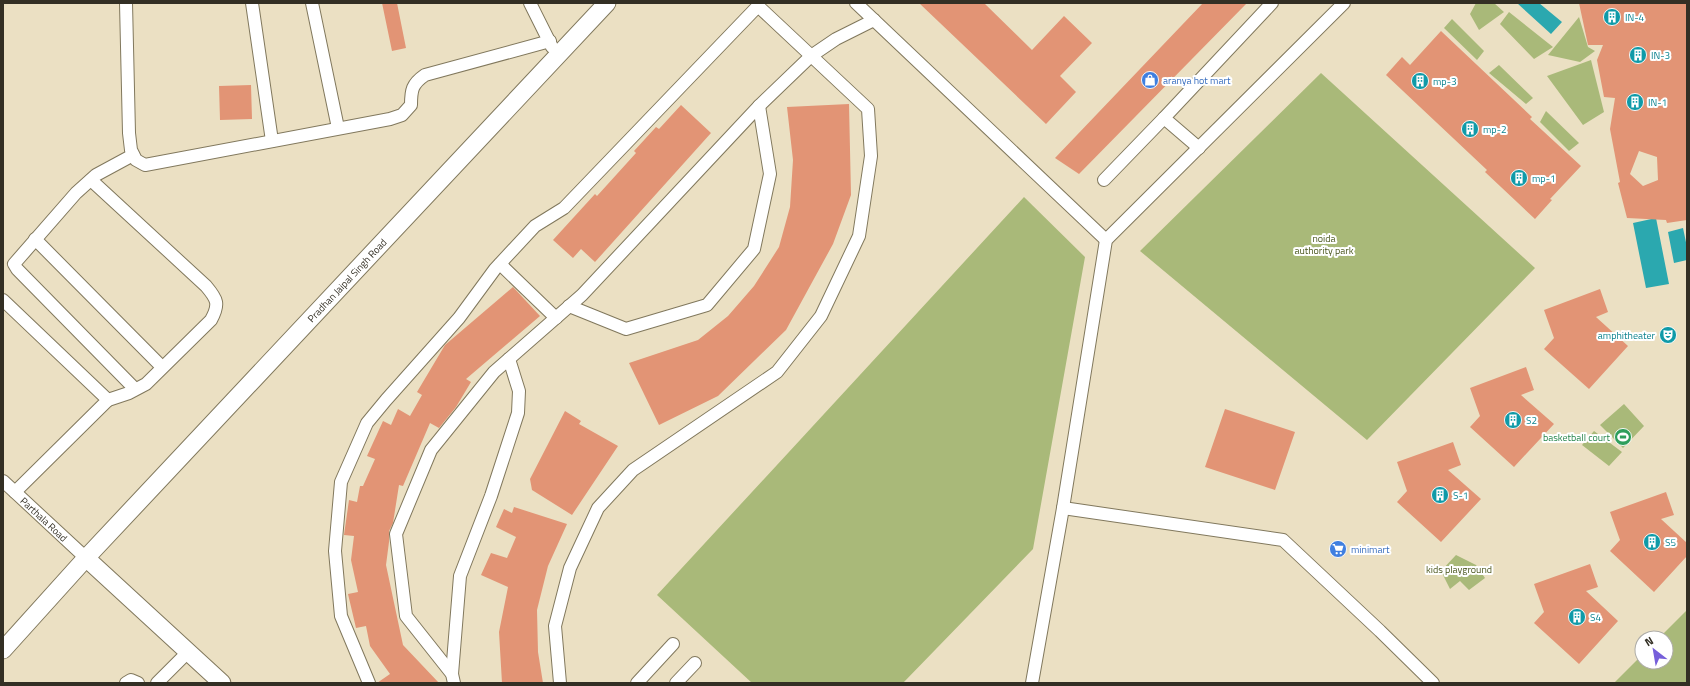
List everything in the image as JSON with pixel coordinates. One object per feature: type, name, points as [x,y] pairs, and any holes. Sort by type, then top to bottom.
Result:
[{"type":"street","points":[[126,3],[129,133],[131,150],[136,160],[145,164],[390,119],[402,115],[411,105],[411,92],[415,82],[425,75],[550,41]]},
{"type":"street","points":[[252,3],[272,141]]},
{"type":"street","points":[[312,3],[338,128]]},
{"type":"street","points":[[530,3],[550,41],[556,58]]},
{"type":"street","name":"Pradhan Jaipal Singh Road","points":[[3,650],[86,558],[607,3]]},
{"type":"street","points":[[856,3],[1106,240]]},
{"type":"street","points":[[1104,180],[1272,3]]},
{"type":"street","points":[[1032,683],[1063,508],[1106,240],[1344,3]]},
{"type":"street","points":[[369,683],[341,616],[335,551],[341,482],[367,423],[459,318],[500,264],[535,226],[564,208],[759,4],[811,56],[868,109],[871,156],[859,236],[821,316],[777,372],[633,470],[598,508],[570,568],[554,626],[560,683]]},
{"type":"street","points":[[453,678],[406,616],[396,534],[431,450],[494,372],[582,295],[759,106],[811,56],[836,39],[874,20]]},
{"type":"street","points":[[569,306],[626,329],[707,305],[754,248],[770,174],[759,106]]},
{"type":"street","points":[[1164,118],[1199,148]]},
{"type":"street","points":[[133,155],[103,171],[76,193],[14,264],[17,269],[135,389]]},
{"type":"street","points":[[16,492],[108,400],[146,384],[210,320],[215,312],[217,304],[214,296],[206,286],[91,180]]},
{"type":"street","points":[[35,239],[162,368]]},
{"type":"street","points":[[500,264],[556,318]]},
{"type":"street","points":[[3,300],[108,400]]},
{"type":"street","points":[[453,678],[460,576],[492,496],[518,413],[518,391],[509,359]]},
{"type":"street","name":"Parthala Road","points":[[3,481],[86,558]]},
{"type":"street","points":[[1063,508],[1283,540],[1433,683]]},
{"type":"street","points":[[86,558],[222,683]]},
{"type":"street","points":[[637,683],[673,644]]},
{"type":"street","points":[[156,683],[188,652]]},
{"type":"street","points":[[676,683],[695,663]]},
{"type":"street","points":[[126,683],[131,680],[138,683]]},
{"type":"green space","points":[[1476,3],[1494,3],[1504,12],[1479,30],[1470,14]]},
{"type":"green space","points":[[1509,12],[1553,47],[1534,59],[1500,24]]},
{"type":"green space","points":[[1579,17],[1588,47],[1595,51],[1580,62],[1548,55]]},
{"type":"green space","points":[[1452,19],[1484,51],[1477,60],[1444,28]]},
{"type":"green space","points":[[1591,60],[1604,112],[1583,125],[1547,76]]},
{"type":"green space","points":[[1499,65],[1533,98],[1526,104],[1489,73]]},
{"type":"green space","name":"noida authority park","points":[[1321,73],[1535,268],[1367,440],[1140,251]]},
{"type":"green space","points":[[1546,111],[1579,143],[1569,151],[1540,122]]},
{"type":"green space","points":[[1024,197],[1085,257],[1033,549],[903,683],[752,683],[657,595]]},
{"type":"green space","name":"basketball court","points":[[1624,404],[1644,426],[1623,448],[1600,425]]},
{"type":"green space","points":[[1594,431],[1622,452],[1609,466],[1582,445]]},
{"type":"green space","name":"kids playground","points":[[1456,555],[1476,565],[1485,578],[1469,590],[1460,581],[1450,589],[1441,571]]},
{"type":"green space","points":[[1687,610],[1687,683],[1614,683],[1634,663],[1634,670],[1674,670],[1674,630],[1667,630]]},
{"type":"water","points":[[1517,3],[1539,3],[1562,22],[1551,34]]},
{"type":"water","points":[[1656,218],[1669,284],[1646,288],[1633,223]]},
{"type":"water","points":[[1683,228],[1687,247],[1687,260],[1674,263],[1668,232]]},
{"type":"building","points":[[382,3],[397,3],[406,48],[392,51]]},
{"type":"building","points":[[919,3],[984,3],[1032,50],[1064,16],[1092,43],[1060,76],[1076,92],[1046,124]]},
{"type":"building","name":"aranya hot mart","points":[[1203,3],[1247,3],[1079,174],[1055,158]]},
{"type":"building","points":[[1579,3],[1687,3],[1687,220],[1667,223],[1666,220],[1627,218],[1618,183],[1620,182],[1610,129],[1615,98],[1604,97],[1597,60],[1603,45],[1588,45]],"holes":[[[1639,151],[1657,157],[1658,180],[1643,186],[1630,174]]]},
{"type":"building","points":[[1441,31],[1532,117],[1530,119],[1581,166],[1550,199],[1552,200],[1535,219],[1485,172],[1487,170],[1386,75],[1402,57],[1410,65]]},
{"type":"building","points":[[251,85],[252,119],[220,120],[219,86]]},
{"type":"building","points":[[849,104],[851,195],[833,244],[786,330],[718,396],[659,425],[629,363],[698,340],[728,316],[754,286],[779,247],[790,207],[793,160],[787,107]]},
{"type":"building","points":[[681,105],[711,133],[595,262],[581,249],[573,258],[553,240],[595,194],[597,196],[636,153],[634,151],[656,127],[659,129]]},
{"type":"building","points":[[513,287],[540,316],[466,379],[471,382],[456,407],[439,428],[430,423],[403,486],[399,485],[393,523],[389,531],[386,565],[403,645],[439,683],[377,683],[390,674],[370,646],[366,626],[356,628],[348,594],[358,592],[351,560],[354,536],[344,535],[349,500],[357,502],[360,486],[363,486],[375,459],[367,456],[383,421],[391,425],[398,409],[410,416],[422,395],[417,392],[445,345]]},
{"type":"building","points":[[1600,289],[1608,312],[1596,317],[1628,346],[1589,389],[1544,349],[1554,338],[1544,310]]},
{"type":"building","name":"S2","points":[[1526,367],[1534,390],[1521,395],[1554,424],[1514,467],[1470,427],[1480,416],[1470,388]]},
{"type":"building","points":[[1225,409],[1295,432],[1275,490],[1205,467]]},
{"type":"building","points":[[565,411],[581,421],[579,424],[618,446],[572,515],[532,490],[530,479]]},
{"type":"building","name":"S-1","points":[[1453,442],[1461,465],[1448,470],[1481,499],[1441,542],[1397,502],[1407,491],[1397,462]]},
{"type":"building","name":"S5","points":[[1666,492],[1674,515],[1661,519],[1687,543],[1687,556],[1654,592],[1610,551],[1620,540],[1610,512]]},
{"type":"building","points":[[514,507],[567,524],[548,566],[537,610],[538,652],[543,683],[502,683],[499,632],[508,587],[481,575],[491,553],[507,558],[516,537],[496,527],[504,509],[512,513]]},
{"type":"building","name":"S4","points":[[1590,564],[1598,587],[1586,591],[1618,621],[1579,664],[1534,623],[1544,612],[1534,584]]},
{"type":"place","name":"IN-4","points":[[1612,17]]},
{"type":"place","name":"IN-3","points":[[1638,55]]},
{"type":"place","name":"aranya hot mart","points":[[1150,80]]},
{"type":"place","name":"mp-3","points":[[1420,81]]},
{"type":"place","name":"IN-1","points":[[1635,102]]},
{"type":"place","name":"mp-2","points":[[1470,129]]},
{"type":"place","name":"mp-1","points":[[1519,178]]},
{"type":"place","name":"amphitheater","points":[[1668,335]]},
{"type":"place","name":"S2","points":[[1513,420]]},
{"type":"place","name":"basketball court","points":[[1623,437]]},
{"type":"place","name":"S-1","points":[[1440,495]]},
{"type":"place","name":"S5","points":[[1652,542]]},
{"type":"place","name":"minimart","points":[[1338,549]]},
{"type":"place","name":"S4","points":[[1577,617]]}]
